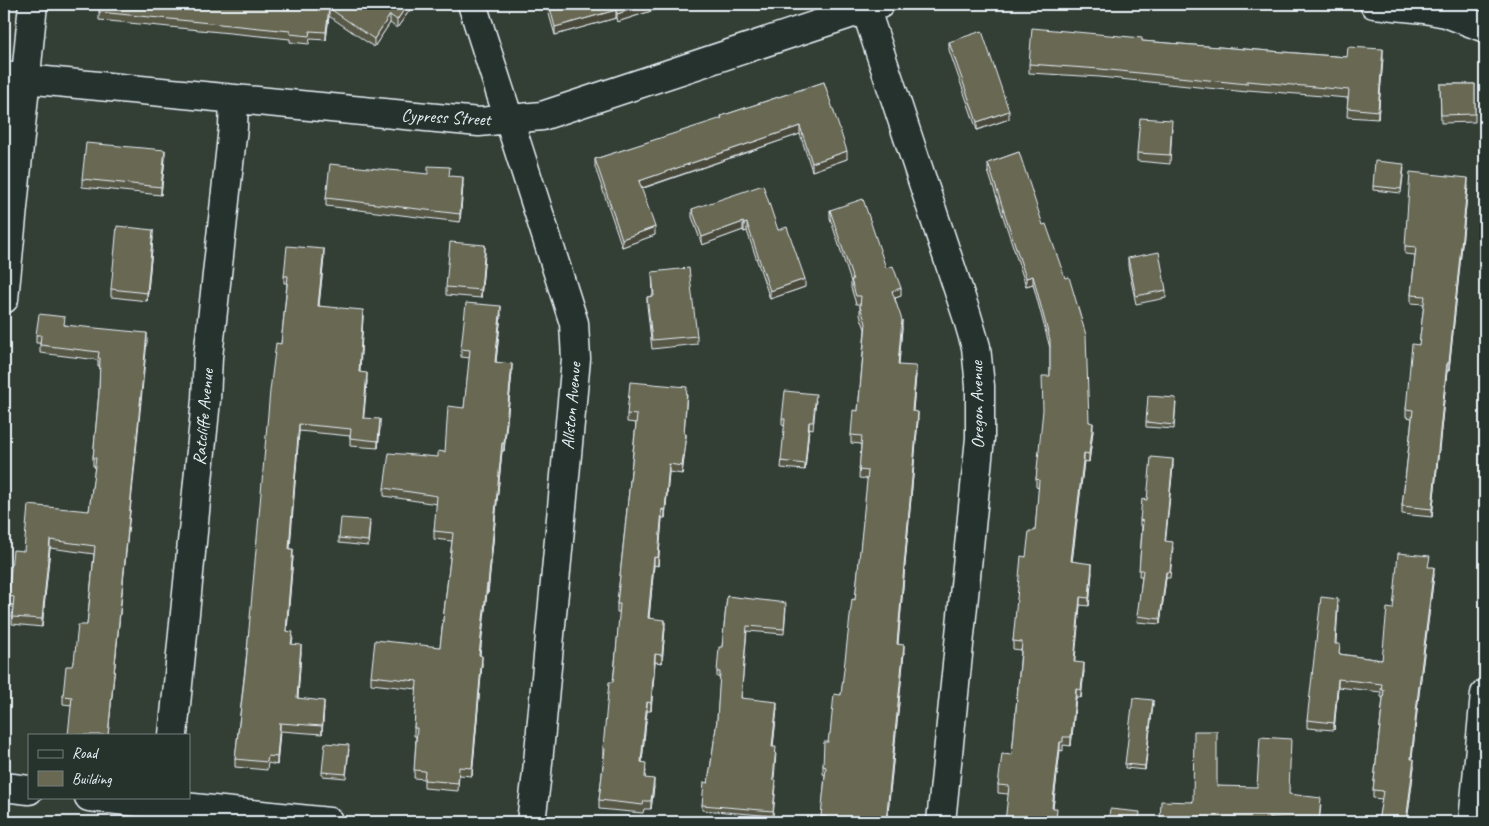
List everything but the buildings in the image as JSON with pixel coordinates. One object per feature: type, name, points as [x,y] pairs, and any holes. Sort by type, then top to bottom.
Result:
[{"type":"street","points":[[4,299],[14,77],[33,4]]},
{"type":"street","name":"Allston Avenue","points":[[472,4],[574,323],[576,359],[531,822]]},
{"type":"street","points":[[1374,4],[1425,9],[1446,14],[1485,28]]},
{"type":"street","name":"Cypress Street","points":[[14,77],[479,122],[542,116],[870,5]]},
{"type":"street","name":"Oregon Avenue","points":[[870,5],[976,347],[980,386],[980,438],[941,822]]},
{"type":"street","name":"Ratcliffe Avenue","points":[[173,734],[206,400],[208,357],[233,127],[234,99]]},
{"type":"street","points":[[1473,822],[1485,694]]},
{"type":"street","points":[[4,788],[28,790]]},
{"type":"street","points":[[95,798],[166,809],[329,822]]}]
